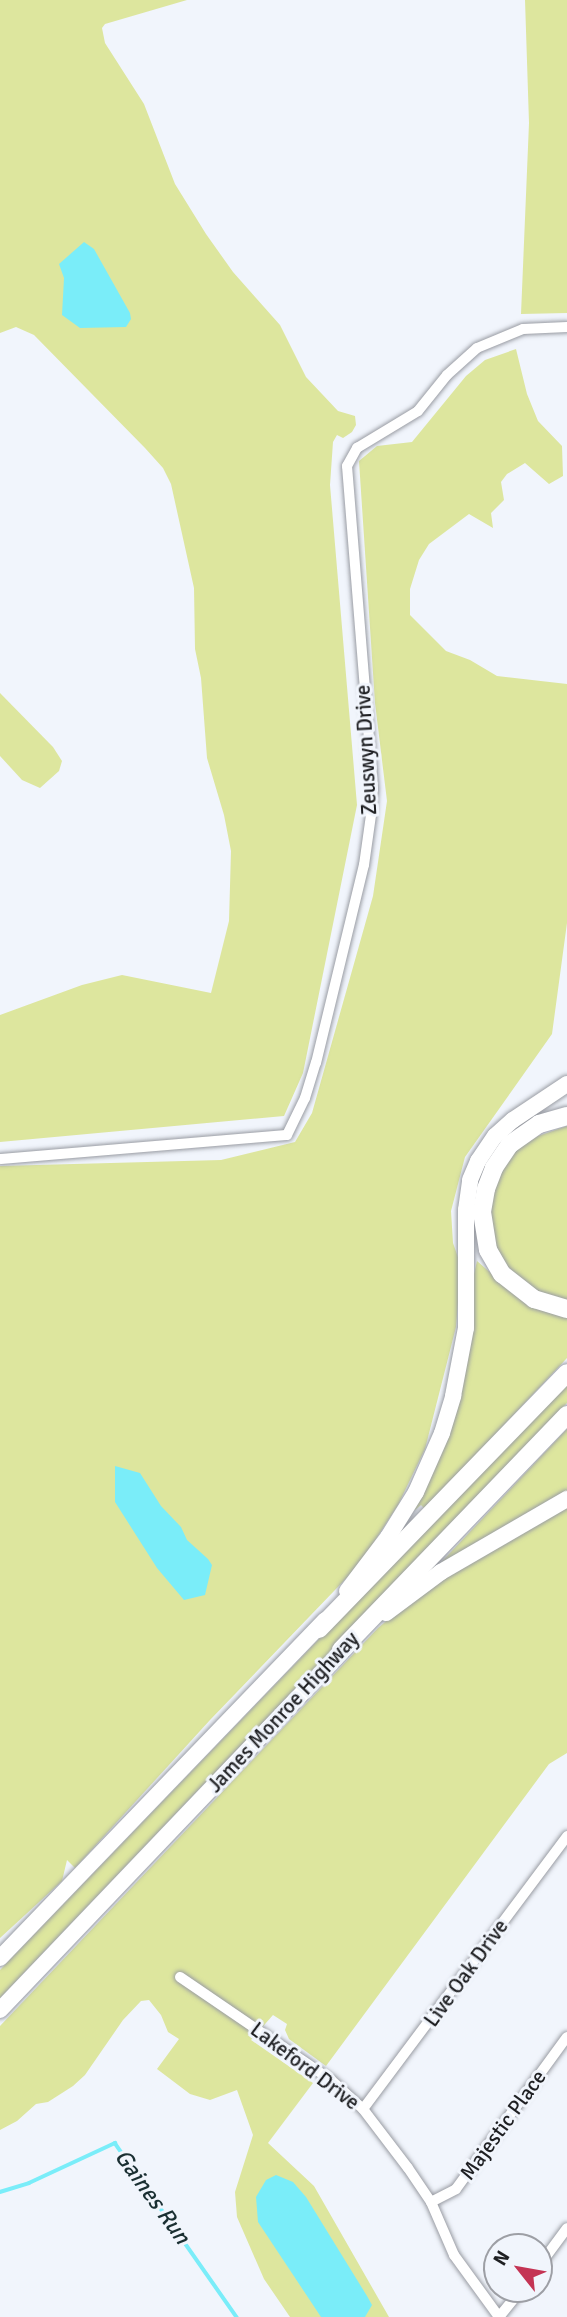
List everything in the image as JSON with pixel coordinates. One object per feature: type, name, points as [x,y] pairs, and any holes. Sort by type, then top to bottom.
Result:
[{"type":"highway","points":[[318,1629],[388,1537],[430,1463],[442,1433],[461,1363],[468,1287],[466,1210],[471,1176],[495,1136],[567,1084]]},
{"type":"highway","points":[[529,1110],[567,1096]]},
{"type":"highway","points":[[567,1116],[539,1124],[510,1144],[494,1168],[485,1189],[482,1212],[488,1250],[502,1274],[534,1299],[567,1309]]},
{"type":"highway","name":"James Monroe Highway","points":[[0,1958],[567,1373]]},
{"type":"highway","name":"James Monroe Highway","points":[[0,2010],[567,1415]]},
{"type":"highway","points":[[341,1650],[408,1595],[441,1572],[567,1499]]},
{"type":"street","name":"Zeuswyn Drive","points":[[0,1159],[287,1135],[305,1098],[316,1063],[364,865],[371,815],[373,789],[347,466],[357,447],[418,411],[447,375],[477,348],[516,331],[567,327]]},
{"type":"street","name":"Live Oak Drive","points":[[363,2109],[384,2085],[567,1836]]},
{"type":"street","name":"Lakeford Drive","points":[[180,1976],[331,2080],[363,2109],[430,2202],[454,2255],[499,2317]]},
{"type":"street","name":"Majestic Place","points":[[430,2202],[456,2189],[567,2037]]},
{"type":"street","points":[[553,2247],[567,2228]]},
{"type":"street","points":[[499,2317],[510,2303]]},
{"type":"green space","points":[[0,0],[187,0],[105,24],[102,28],[105,43],[144,104],[175,184],[206,234],[233,272],[280,325],[306,377],[338,411],[355,416],[356,425],[352,432],[343,438],[337,435],[333,442],[330,485],[357,805],[303,1073],[284,1116],[0,1142],[0,1015],[82,985],[122,975],[211,993],[229,921],[231,851],[224,815],[207,758],[201,678],[195,649],[194,588],[171,484],[163,468],[145,448],[34,335],[16,327],[0,333]]},
{"type":"green space","points":[[525,0],[567,0],[567,313],[521,314],[529,123]]},
{"type":"green space","points":[[516,349],[527,394],[538,421],[562,446],[563,476],[549,484],[525,463],[507,474],[501,482],[504,500],[491,513],[493,528],[469,514],[429,544],[419,560],[410,589],[410,615],[446,651],[470,660],[497,676],[567,684],[567,923],[552,1034],[465,1157],[451,1211],[453,1243],[461,1266],[456,1327],[425,1449],[398,1505],[359,1565],[210,1720],[75,1868],[67,1860],[62,1881],[0,1938],[0,1166],[221,1160],[295,1142],[312,1113],[373,896],[387,801],[375,703],[359,461],[377,446],[412,442],[466,376],[485,360]]},
{"type":"green space","points":[[0,693],[53,747],[62,761],[59,771],[40,788],[22,780],[0,756]]},
{"type":"green space","points":[[567,1126],[567,1304],[542,1297],[503,1265],[490,1233],[491,1189],[516,1150],[538,1136]]},
{"type":"green space","points":[[477,1261],[524,1302],[547,1312],[567,1316],[567,1358],[425,1509],[421,1505],[415,1510],[410,1508],[427,1475]]},
{"type":"green space","points":[[567,1382],[567,1403],[0,1998],[0,1970]]},
{"type":"green space","points":[[567,1429],[567,1493],[432,1572]]},
{"type":"green space","points":[[567,1506],[567,1753],[549,1764],[326,2066],[289,2039],[285,2030],[287,2024],[273,2015],[251,2040],[313,2083],[268,2143],[314,2186],[389,2317],[290,2317],[264,2279],[237,2217],[235,2192],[253,2135],[237,2090],[210,2100],[190,2094],[157,2069],[179,2039],[168,2032],[161,2015],[149,2000],[141,2001],[123,2020],[85,2075],[73,2086],[48,2102],[36,2104],[17,2121],[0,2130],[0,2026],[378,1628],[425,1588]]},
{"type":"water","points":[[84,242],[94,249],[130,313],[131,319],[126,327],[80,328],[62,315],[64,278],[59,264]]},
{"type":"water","points":[[115,1466],[140,1473],[161,1506],[181,1527],[187,1540],[208,1559],[212,1565],[205,1595],[184,1600],[157,1568],[115,1502]]},
{"type":"water","points":[[276,2175],[293,2182],[306,2197],[372,2305],[365,2317],[321,2317],[258,2222],[256,2197],[266,2180]]},
{"type":"waterway","name":"Gaines Run","points":[[0,2192],[29,2183],[115,2143],[237,2317]]}]
